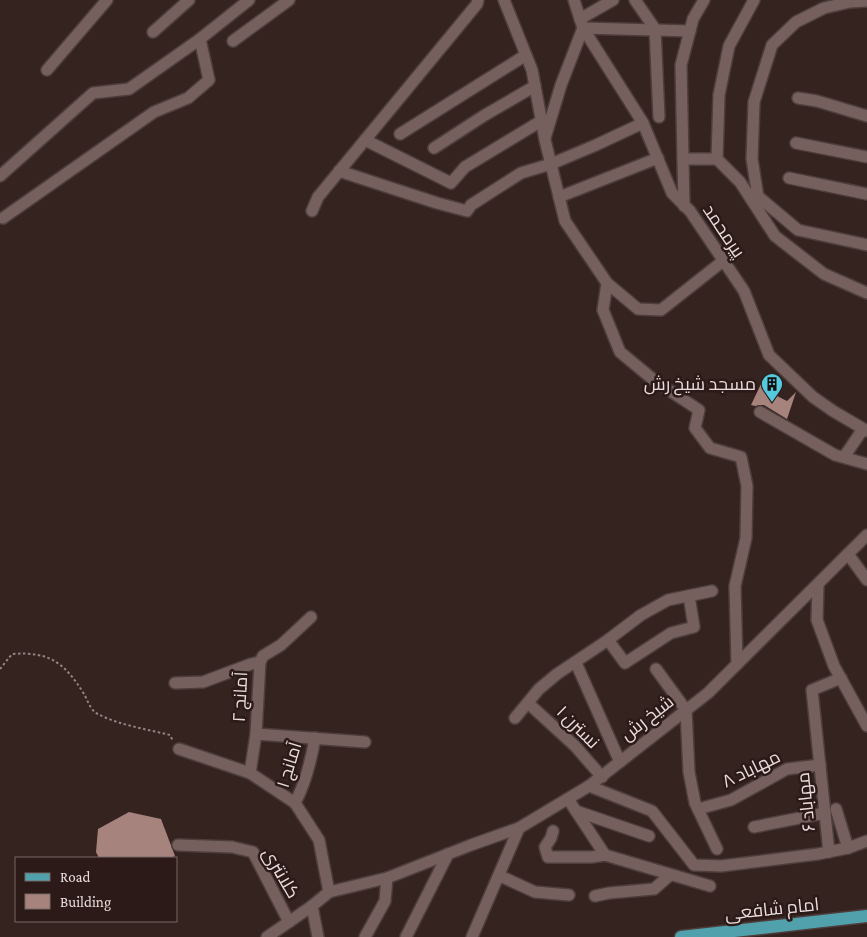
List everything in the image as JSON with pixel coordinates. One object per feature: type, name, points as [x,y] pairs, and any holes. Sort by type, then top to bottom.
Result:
[{"type":"main road","name":"امام شافعی","points":[[681,937],[867,916]]},
{"type":"street","points":[[46,70],[107,0]]},
{"type":"street","points":[[153,32],[189,0]]},
{"type":"street","points":[[0,176],[93,93],[129,89],[200,39],[249,0]]},
{"type":"street","points":[[233,41],[288,0]]},
{"type":"street","points":[[504,0],[532,70],[545,140],[565,221],[607,283],[638,309],[661,310],[723,261]]},
{"type":"street","points":[[574,0],[581,23],[643,122],[672,193],[684,206]]},
{"type":"street","points":[[545,140],[581,23],[613,0]]},
{"type":"street","points":[[635,0],[655,29],[659,117]]},
{"type":"street","name":"پیرمحمد","points":[[704,0],[693,19],[681,65],[684,206],[744,291],[769,355],[812,396],[833,412],[865,430]]},
{"type":"street","points":[[717,159],[719,95],[729,46],[754,0]]},
{"type":"street","points":[[312,211],[318,197],[474,1]]},
{"type":"street","points":[[758,197],[752,159],[754,102],[772,45],[796,22],[824,8],[850,2],[867,1]]},
{"type":"street","points":[[581,23],[690,31]]},
{"type":"street","points":[[3,218],[154,112],[188,98],[209,80],[200,39]]},
{"type":"street","points":[[400,134],[526,55]]},
{"type":"street","points":[[434,148],[535,86]]},
{"type":"street","points":[[798,98],[867,116]]},
{"type":"street","points":[[365,140],[451,183],[465,167],[541,121]]},
{"type":"street","points":[[340,171],[437,204],[467,211],[471,205],[521,173],[551,164],[643,122]]},
{"type":"street","points":[[796,143],[867,158]]},
{"type":"street","points":[[559,197],[658,158]]},
{"type":"street","points":[[683,159],[717,159],[740,182],[798,230],[867,245]]},
{"type":"street","points":[[789,178],[867,194]]},
{"type":"street","points":[[740,182],[775,236],[824,274],[867,293]]},
{"type":"street","points":[[607,283],[603,310],[620,352],[655,380],[699,410],[695,428],[710,448],[742,458],[747,486],[746,538],[735,586],[737,664]]},
{"type":"street","points":[[760,412],[836,455],[867,464]]},
{"type":"street","points":[[844,457],[865,430]]},
{"type":"street","name":"شیخ رش","points":[[330,892],[387,878],[519,828],[589,786],[708,693],[867,535]]},
{"type":"street","points":[[848,554],[867,580]]},
{"type":"street","points":[[818,585],[817,620],[834,666],[867,726]]},
{"type":"street","points":[[515,718],[540,689],[557,674],[641,615],[668,600],[712,591]]},
{"type":"street","points":[[608,640],[625,663],[671,633],[694,627],[689,596]]},
{"type":"street","name":"آمانج ۲","points":[[250,773],[256,734],[260,662],[263,656],[281,645],[311,618]]},
{"type":"street","points":[[175,683],[203,682],[260,662]]},
{"type":"street","points":[[576,662],[620,762]]},
{"type":"street","points":[[656,669],[686,710],[689,772],[695,803],[717,849]]},
{"type":"street","name":"مهاباد ۶","points":[[829,852],[830,811],[820,765],[812,690],[841,678]]},
{"type":"street","name":"نسترن ۱","points":[[528,703],[575,746],[602,777]]},
{"type":"street","points":[[256,734],[365,742]]},
{"type":"street","name":"آمانج ۱","points":[[295,803],[303,787],[310,765],[315,738]]},
{"type":"street","points":[[179,749],[250,773],[295,803],[319,840],[330,892],[267,937]]},
{"type":"street","name":"مهاباد ۸","points":[[698,809],[731,800],[787,769],[820,765]]},
{"type":"street","points":[[589,786],[652,811],[694,865],[721,866],[829,852],[867,841]]},
{"type":"street","points":[[568,799],[606,855]]},
{"type":"street","points":[[576,811],[648,836]]},
{"type":"street","points":[[754,827],[830,811],[848,848]]},
{"type":"street","points":[[471,936],[500,876],[519,828]]},
{"type":"street","points":[[553,831],[545,847],[548,857],[592,857],[606,855],[710,886]]},
{"type":"street","name":"کلانتری","points":[[178,844],[232,847],[253,852],[289,922]]},
{"type":"street","points":[[406,937],[448,854]]},
{"type":"street","points":[[595,896],[654,889],[670,875]]},
{"type":"street","points":[[500,876],[535,892],[569,895]]},
{"type":"street","points":[[365,937],[385,901],[387,878]]},
{"type":"street","points":[[312,906],[318,937]]},
{"type":"path","points":[[0,669],[12,654],[29,652],[44,655],[71,674],[94,712],[114,720],[170,735],[179,749]]},
{"type":"building","name":"مسجد شیخ رش","points":[[761,384],[776,389],[773,394],[787,401],[796,392],[787,419],[764,405],[751,405]]},
{"type":"building","points":[[129,812],[161,819],[175,856],[98,857],[96,852],[98,829]]},
{"type":"place","name":"مسجد شیخ رش","points":[[772,403]]}]
